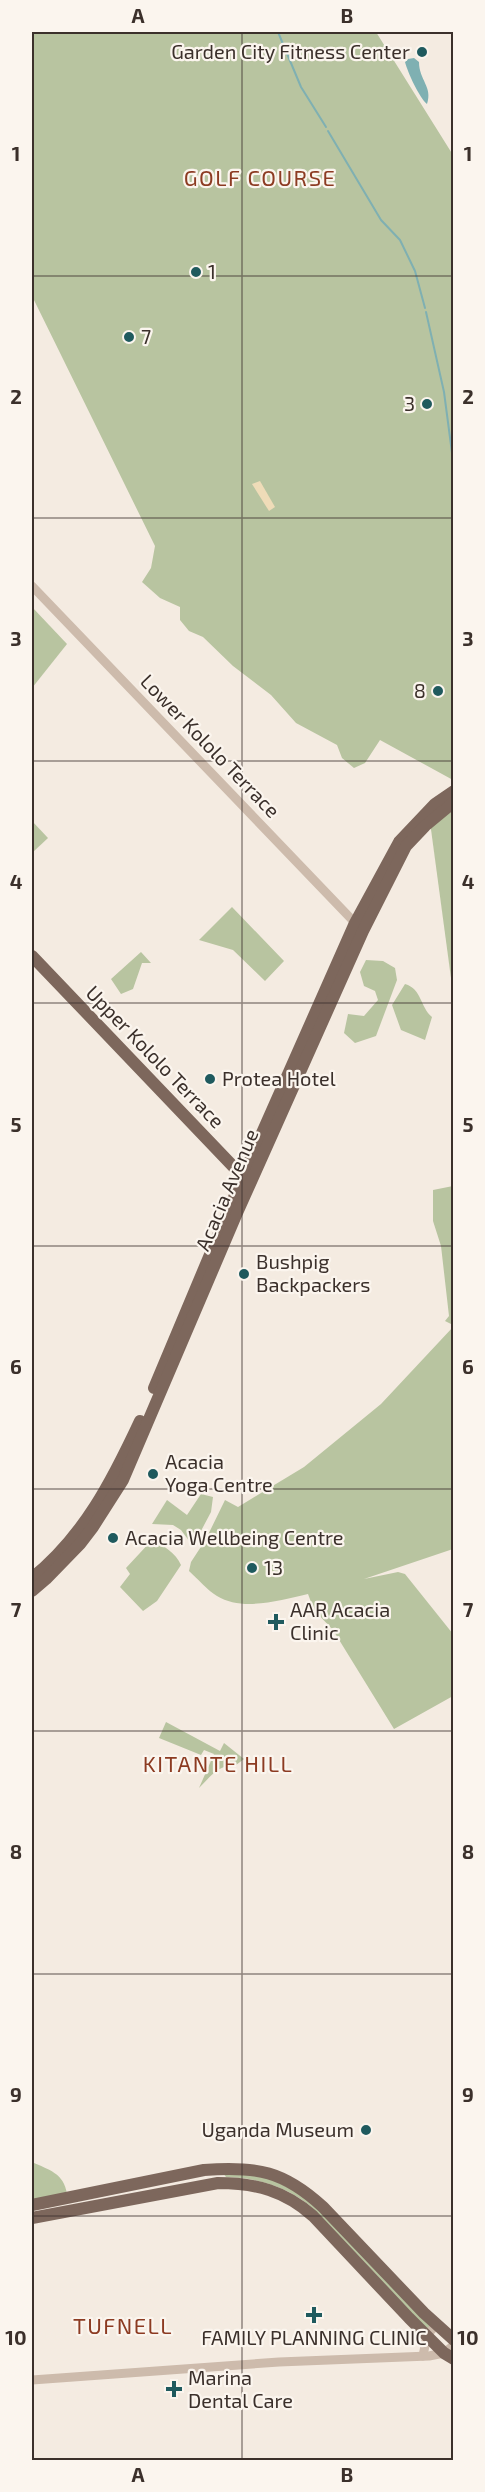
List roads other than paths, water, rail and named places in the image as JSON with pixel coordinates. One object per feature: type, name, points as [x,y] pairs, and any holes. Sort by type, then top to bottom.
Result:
[{"type":"main road","name":"Acacia Avenue","points":[[32,1578],[52,1561],[83,1526],[114,1477],[399,842],[435,804],[453,791]]},
{"type":"main road","name":"Acacia Avenue","points":[[359,927],[406,846],[453,802]]},
{"type":"main road","name":"Upper Kololo Terrace","points":[[32,956],[247,1181]]},
{"type":"main road","name":"Acacia Avenue","points":[[32,1591],[80,1544],[123,1480],[247,1181]]},
{"type":"main road","points":[[32,2205],[204,2170],[232,2168],[264,2172],[292,2182],[306,2191],[453,2340]]},
{"type":"main road","points":[[32,2218],[219,2183],[242,2183],[262,2187],[298,2203],[313,2216],[427,2336],[450,2352]]},
{"type":"street","name":"Lower Kololo Terrace","points":[[32,586],[359,927]]},
{"type":"street","points":[[423,2356],[427,2336],[436,2325]]},
{"type":"street","points":[[32,2380],[209,2367],[423,2356],[450,2352]]},
{"type":"water","points":[[414,58],[419,62],[427,88],[427,104],[414,84],[405,62]]},
{"type":"waterway","points":[[278,32],[301,87],[326,127]]},
{"type":"waterway","points":[[328,131],[381,220],[400,240],[415,271],[425,308]]},
{"type":"waterway","points":[[426,312],[444,392],[454,468]]},
{"type":"place","name":"Garden City Fitness Center","points":[[422,52]]},
{"type":"place","name":"1","points":[[196,272]]},
{"type":"place","name":"7","points":[[129,337]]},
{"type":"place","name":"3","points":[[427,404]]},
{"type":"place","name":"8","points":[[438,691]]},
{"type":"place","name":"Protea Hotel","points":[[210,1079]]},
{"type":"place","name":"Bushpig Backpackers","points":[[244,1274]]},
{"type":"place","name":"Acacia Yoga Centre","points":[[153,1474]]},
{"type":"place","name":"Acacia Wellbeing Centre","points":[[113,1538]]},
{"type":"place","name":"13","points":[[252,1568]]},
{"type":"place","name":"AAR Acacia Clinic","points":[[276,1622]]},
{"type":"place","name":"Uganda Museum","points":[[366,2130]]},
{"type":"place","name":"FAMILY PLANNING CLINIC","points":[[314,2315]]},
{"type":"place","name":"Marina Dental Care","points":[[174,2389]]},
{"type":"district","name":"GOLF COURSE","points":[[260,178]]},
{"type":"district","name":"KITANTE HILL","points":[[218,1764]]},
{"type":"district","name":"TUFNELL","points":[[123,2326]]}]
